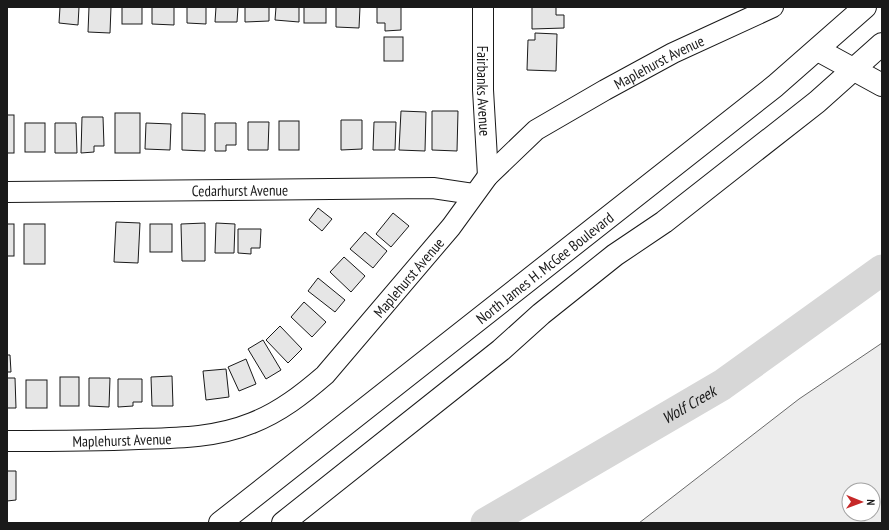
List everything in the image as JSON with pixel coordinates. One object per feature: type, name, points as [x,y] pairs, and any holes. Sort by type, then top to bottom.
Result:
[{"type":"main road","name":"North James H. McGee Boulevard","points":[[220,523],[763,96],[818,50],[865,7]]},
{"type":"main road","points":[[283,523],[501,350],[541,314],[608,260],[664,222],[817,102],[855,70],[882,44]]},
{"type":"main road","points":[[818,50],[882,85]]},
{"type":"street","name":"Fairbanks Avenue","points":[[483,7],[483,90],[488,176]]},
{"type":"street","name":"Maplehurst Avenue","points":[[7,442],[196,437],[231,431],[253,423],[282,409],[325,375],[451,227],[473,194],[488,176],[536,130],[673,53],[773,7]]},
{"type":"street","name":"Cedarhurst Avenue","points":[[7,192],[433,188],[473,194]]},
{"type":"shaded area","points":[[882,343],[882,523],[639,523],[799,399]]},
{"type":"building","points":[[60,7],[79,7],[78,25],[59,23]]},
{"type":"building","points":[[89,7],[111,7],[110,33],[88,32]]},
{"type":"building","points":[[122,7],[142,7],[142,24],[122,24]]},
{"type":"building","points":[[152,7],[174,7],[174,25],[152,24]]},
{"type":"building","points":[[187,7],[206,7],[206,24],[187,23]]},
{"type":"building","points":[[216,7],[238,7],[237,22],[215,22]]},
{"type":"building","points":[[245,7],[269,7],[269,21],[245,22]]},
{"type":"building","points":[[276,7],[299,7],[299,22],[275,20]]},
{"type":"building","points":[[304,7],[326,7],[326,23],[304,23]]},
{"type":"building","points":[[336,7],[360,7],[359,28],[336,27]]},
{"type":"building","points":[[377,7],[401,7],[401,30],[385,31],[385,23],[377,23]]},
{"type":"building","points":[[532,7],[556,7],[556,15],[564,15],[564,28],[532,29]]},
{"type":"building","points":[[535,33],[557,34],[556,71],[527,70],[528,40],[535,40]]},
{"type":"building","points":[[384,37],[403,37],[403,61],[384,61]]},
{"type":"building","points":[[401,111],[426,112],[425,151],[399,150]]},
{"type":"building","points":[[432,111],[458,111],[457,151],[432,150]]},
{"type":"building","points":[[115,113],[140,113],[140,153],[115,153]]},
{"type":"building","points":[[182,113],[205,114],[205,151],[182,150]]},
{"type":"building","points":[[7,115],[14,115],[14,153],[7,153]]},
{"type":"building","points":[[82,117],[103,117],[104,146],[94,146],[94,152],[81,153]]},
{"type":"building","points":[[341,120],[362,120],[362,149],[341,150]]},
{"type":"building","points":[[279,121],[299,121],[299,150],[279,150]]},
{"type":"building","points":[[248,122],[269,122],[268,150],[248,150]]},
{"type":"building","points":[[374,122],[396,122],[395,150],[373,150]]},
{"type":"building","points":[[25,123],[45,123],[45,152],[25,152]]},
{"type":"building","points":[[55,123],[76,123],[77,153],[55,153]]},
{"type":"building","points":[[146,123],[171,124],[170,150],[145,149]]},
{"type":"building","points":[[215,123],[236,123],[236,145],[226,145],[226,151],[215,151]]},
{"type":"building","points":[[318,208],[332,219],[322,231],[309,220]]},
{"type":"building","points":[[393,213],[409,226],[391,247],[376,234]]},
{"type":"building","points":[[116,222],[140,223],[138,263],[114,262]]},
{"type":"building","points":[[205,223],[205,261],[182,261],[181,224]]},
{"type":"building","points":[[216,223],[235,224],[234,253],[215,253]]},
{"type":"building","points":[[7,224],[14,224],[14,256],[7,256]]},
{"type":"building","points":[[24,224],[45,224],[45,264],[24,264]]},
{"type":"building","points":[[150,224],[172,224],[172,252],[150,252]]},
{"type":"building","points":[[238,229],[261,229],[260,248],[251,248],[251,254],[238,253]]},
{"type":"building","points":[[365,232],[387,251],[373,268],[350,249]]},
{"type":"building","points":[[344,257],[365,276],[351,292],[330,272]]},
{"type":"building","points":[[318,278],[345,300],[335,312],[308,291]]},
{"type":"building","points":[[304,302],[326,322],[312,337],[291,317]]},
{"type":"building","points":[[280,326],[302,349],[288,363],[266,340]]},
{"type":"building","points":[[263,340],[281,370],[266,379],[248,349]]},
{"type":"building","points":[[7,355],[10,355],[11,372],[7,372]]},
{"type":"building","points":[[246,359],[256,384],[239,391],[228,367]]},
{"type":"building","points":[[226,369],[229,397],[206,400],[203,371]]},
{"type":"building","points":[[172,376],[173,406],[152,406],[151,377]]},
{"type":"building","points":[[60,377],[79,377],[79,406],[60,406]]},
{"type":"building","points":[[7,378],[15,378],[16,408],[7,408]]},
{"type":"building","points":[[89,378],[110,378],[109,407],[89,406]]},
{"type":"building","points":[[118,379],[142,379],[142,402],[133,402],[133,406],[118,407]]},
{"type":"building","points":[[26,380],[47,380],[47,408],[26,408]]},
{"type":"building","points":[[7,471],[16,471],[16,500],[7,501]]},
{"type":"waterway","name":"Wolf Creek","points":[[486,523],[722,385],[882,270]]}]
